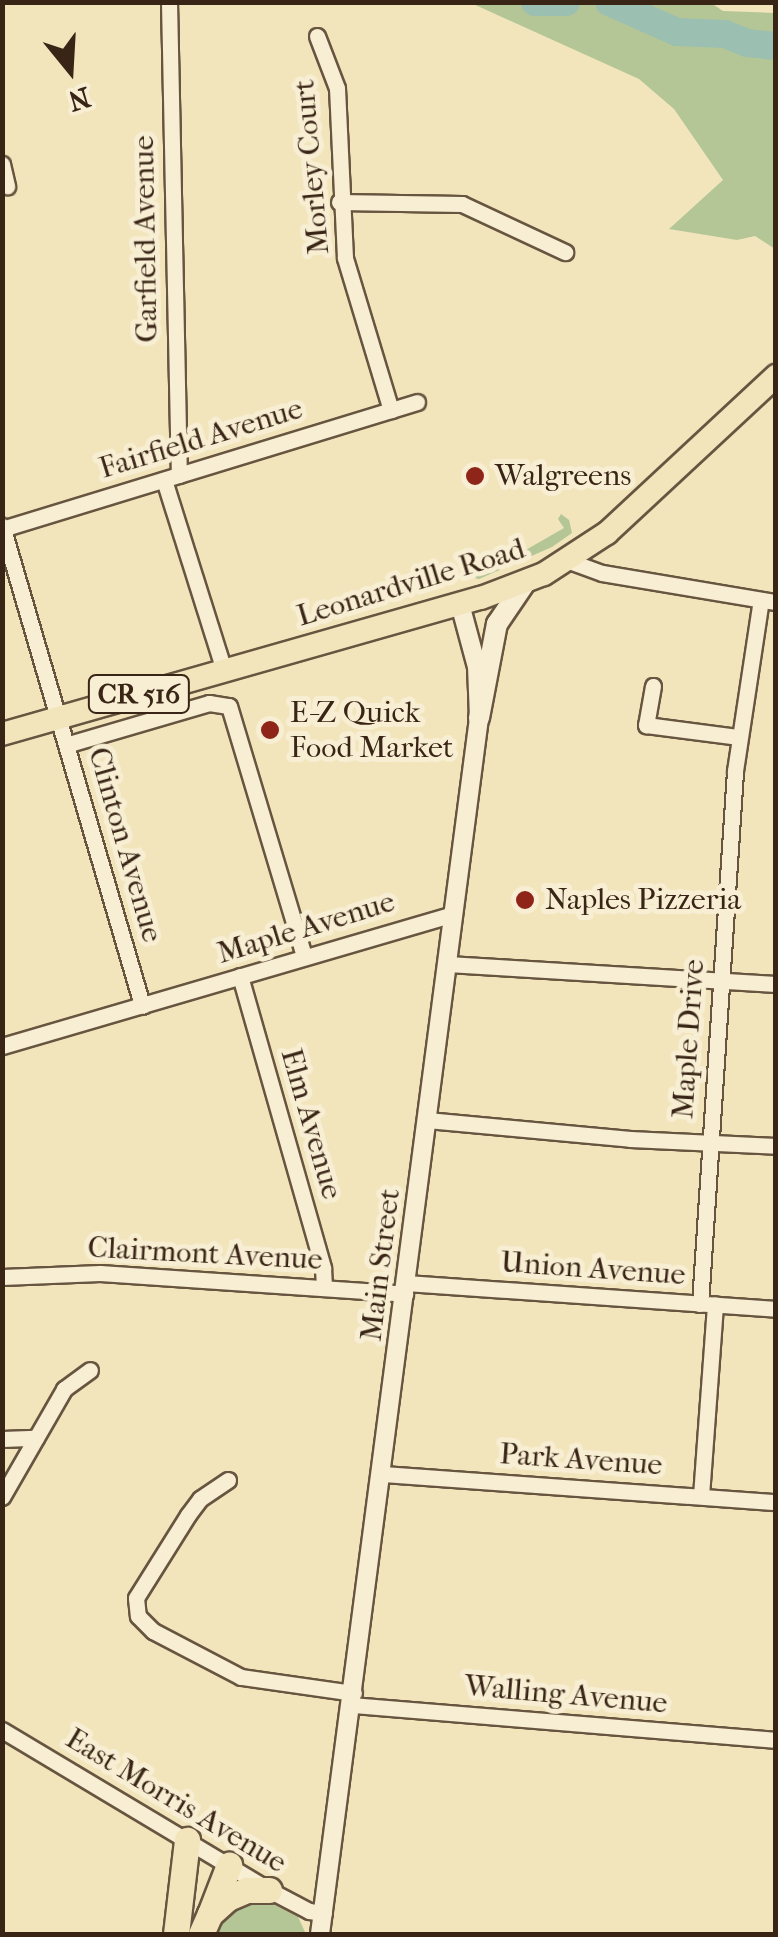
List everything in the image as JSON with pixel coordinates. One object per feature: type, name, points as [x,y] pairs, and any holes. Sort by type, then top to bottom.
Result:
[{"type":"highway","points":[[176,1934],[187,1840]]},
{"type":"highway","points":[[205,1924],[229,1865]]},
{"type":"highway","points":[[205,1924],[248,1890],[269,1890]]},
{"type":"main road","name":"Leonardville Road","points":[[2,734],[525,583],[569,561],[607,533],[776,376]]},
{"type":"main road","points":[[480,718],[497,624],[525,583]]},
{"type":"street","name":"Garfield Avenue","points":[[169,2],[171,478],[224,670]]},
{"type":"street","name":"Morley Court","points":[[317,36],[337,88],[345,258],[391,410]]},
{"type":"street","points":[[2,164],[7,186]]},
{"type":"street","points":[[340,202],[424,200],[462,204],[565,252]]},
{"type":"street","name":"Fairfield Avenue","points":[[3,528],[416,402]]},
{"type":"street","name":"Clinton Avenue","points":[[3,528],[69,744],[142,1006]]},
{"type":"street","points":[[569,561],[602,574],[768,601]]},
{"type":"street","name":"Maple Drive","points":[[701,1496],[710,1144],[720,981],[739,738],[768,601]]},
{"type":"street","name":"Main Street","points":[[320,1934],[480,718],[478,667],[460,604]]},
{"type":"street","points":[[653,686],[646,725],[739,738]]},
{"type":"street","points":[[69,744],[209,703],[229,706],[304,956]]},
{"type":"street","name":"Maple Avenue","points":[[2,1046],[454,914]]},
{"type":"street","points":[[447,964],[776,984]]},
{"type":"street","name":"Elm Avenue","points":[[240,976],[323,1268],[324,1288]]},
{"type":"street","points":[[428,1120],[776,1146]]},
{"type":"street","name":"Clairmont Avenue","points":[[2,1277],[100,1274],[324,1288],[406,1288]]},
{"type":"street","name":"Union Avenue","points":[[406,1288],[776,1310]]},
{"type":"street","points":[[2,1497],[64,1389],[90,1370]]},
{"type":"street","points":[[2,1438],[36,1438]]},
{"type":"street","name":"Park Avenue","points":[[383,1474],[776,1502]]},
{"type":"street","name":"Walling Avenue","points":[[228,1480],[200,1499],[188,1514],[136,1598],[138,1616],[154,1631],[241,1677],[353,1699],[776,1740]]},
{"type":"street","name":"East Morris Avenue","points":[[2,1730],[269,1890],[309,1911],[324,1912]]},
{"type":"green space","points":[[471,3],[711,3],[723,11],[775,13],[775,249],[755,236],[737,240],[669,229],[723,180],[674,109],[639,79]]},
{"type":"green space","points":[[561,514],[569,520],[572,533],[552,547],[479,579],[461,575],[459,560],[466,570],[524,551],[564,528],[558,519]]},
{"type":"green space","points":[[251,1903],[275,1905],[298,1917],[306,1934],[210,1934],[230,1909]]},
{"type":"waterway","points":[[535,2],[566,2]]},
{"type":"waterway","points":[[609,2],[677,32],[725,34],[747,43],[776,46]]},
{"type":"place","name":"Walgreens","points":[[475,476]]},
{"type":"place","name":"E-Z Quick Food Market","points":[[270,730]]},
{"type":"place","name":"Naples Pizzeria","points":[[525,900]]}]
